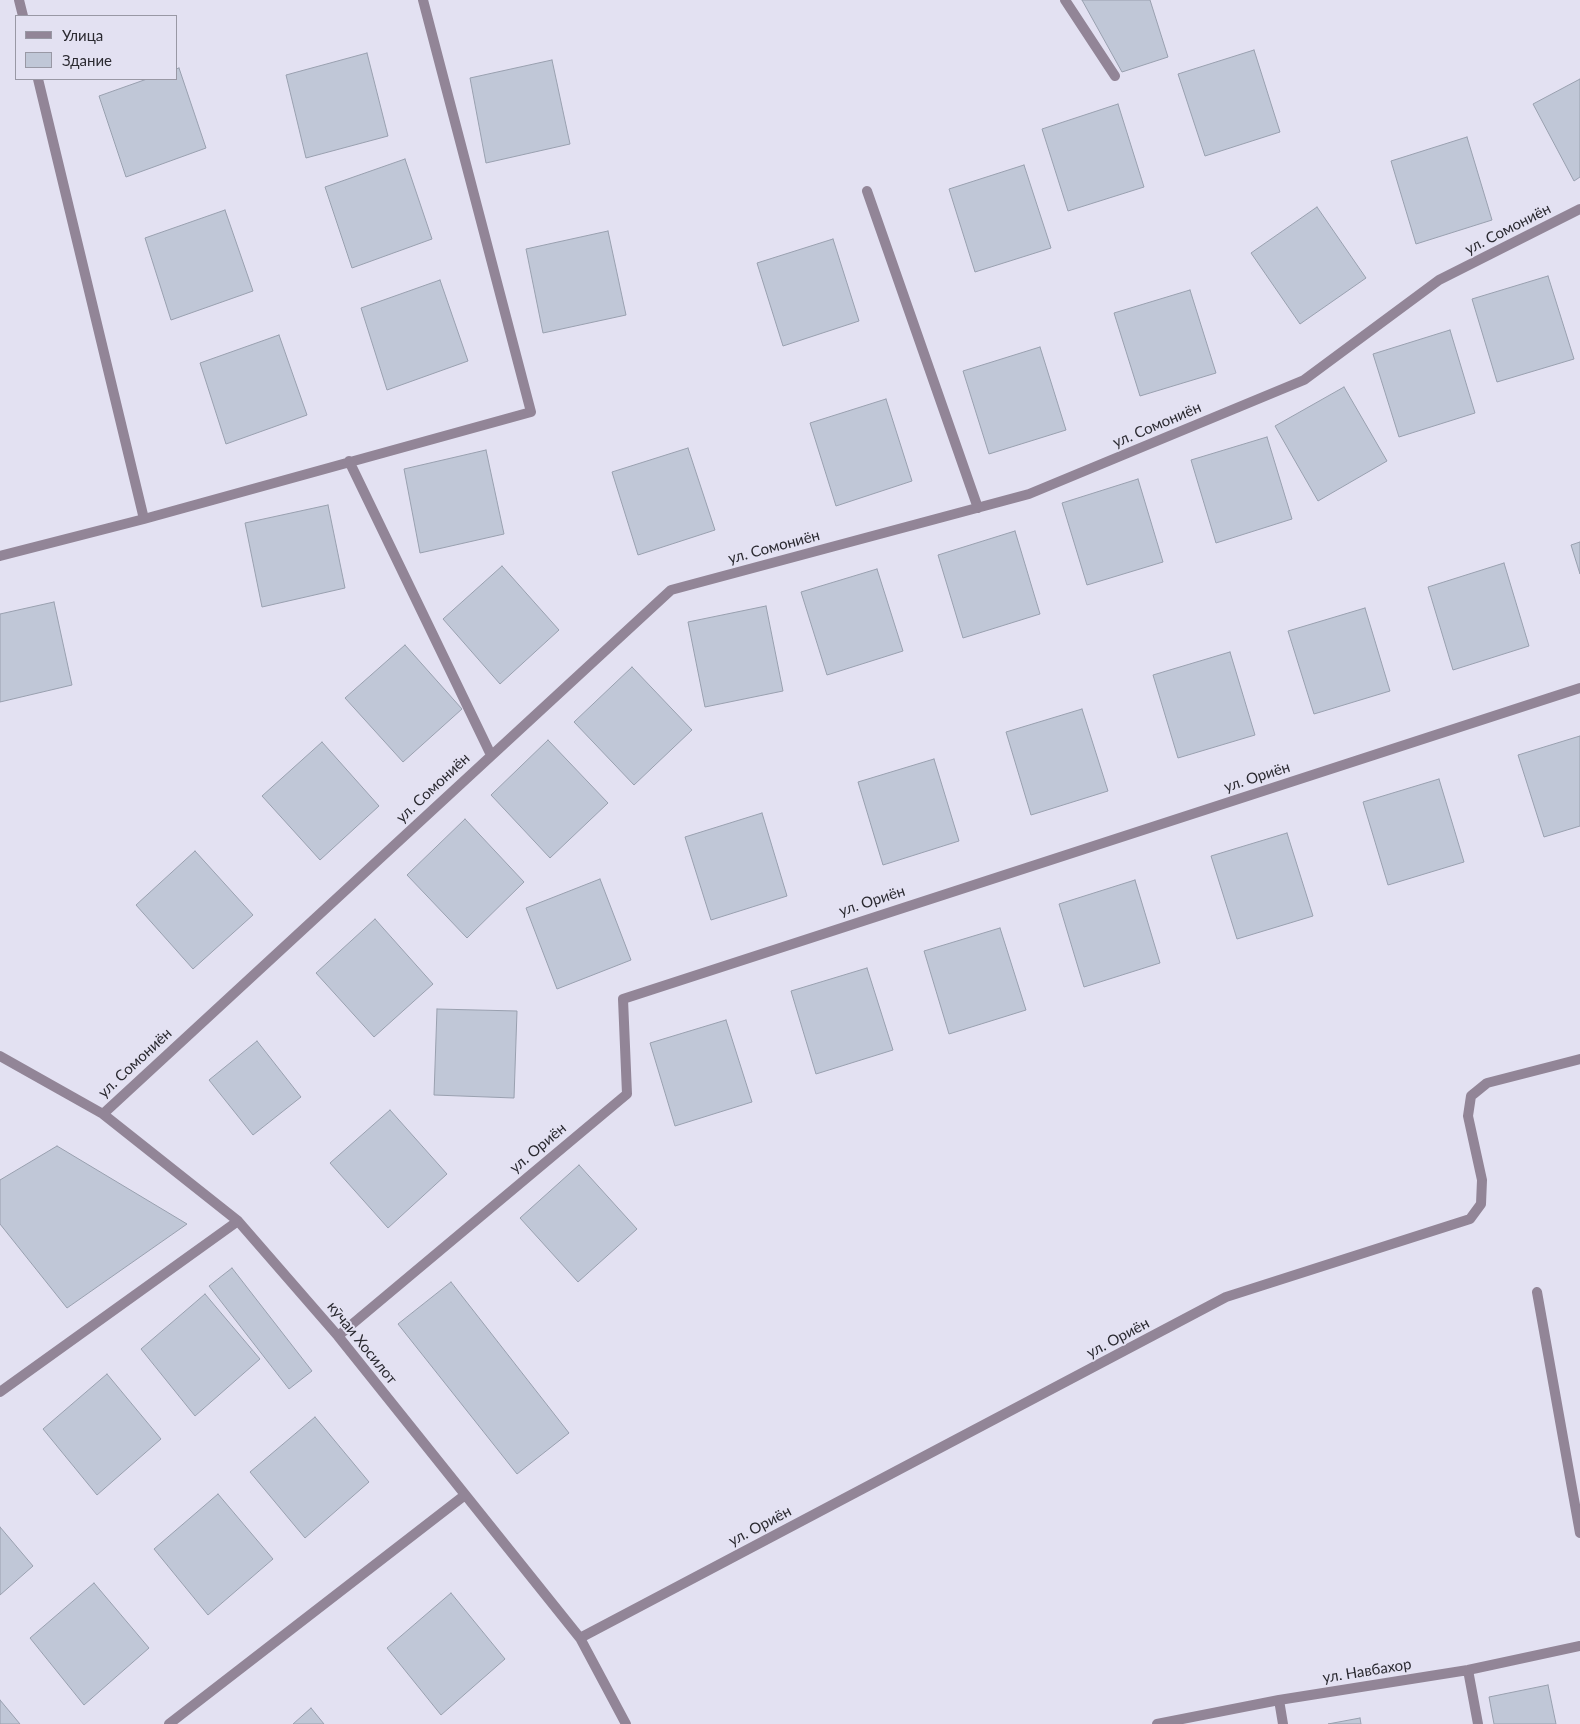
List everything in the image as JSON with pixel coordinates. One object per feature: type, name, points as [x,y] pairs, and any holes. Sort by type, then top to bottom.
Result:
[{"type":"street","points":[[19,0],[22,15]]},
{"type":"street","points":[[0,556],[144,519],[531,412],[423,0]]},
{"type":"street","points":[[1064,0],[1115,76]]},
{"type":"street","points":[[38,80],[144,519]]},
{"type":"street","points":[[867,191],[978,508]]},
{"type":"street","name":"ул. Сомониён","points":[[102,1114],[671,590],[1030,494],[1304,380],[1439,280],[1580,210]]},
{"type":"street","points":[[349,461],[491,755]]},
{"type":"street","name":"ул. Ориён","points":[[338,1336],[627,1094],[623,999],[1580,688]]},
{"type":"street","name":"кӯчаи Хосилот","points":[[0,1056],[102,1114],[238,1221],[338,1336],[580,1638],[626,1724]]},
{"type":"street","name":"ул. Ориён","points":[[580,1638],[1226,1298],[1470,1219],[1481,1204],[1482,1180],[1468,1116],[1471,1096],[1488,1084],[1580,1059]]},
{"type":"street","points":[[0,1392],[238,1221]]},
{"type":"street","points":[[1537,1292],[1580,1533]]},
{"type":"street","points":[[169,1724],[465,1495]]},
{"type":"street","name":"ул. Навбахор","points":[[1157,1724],[1279,1700],[1468,1670],[1580,1646]]},
{"type":"street","points":[[1468,1670],[1478,1724]]},
{"type":"street","points":[[1279,1700],[1283,1724]]},
{"type":"building","points":[[1082,0],[1150,0],[1168,57],[1122,72]]},
{"type":"building","points":[[1254,50],[1280,132],[1205,156],[1178,74]]},
{"type":"building","points":[[367,53],[388,136],[306,158],[286,75]]},
{"type":"building","points":[[552,60],[570,144],[486,163],[470,78]]},
{"type":"building","points":[[178,68],[206,148],[126,177],[99,96],[144,80],[178,80]]},
{"type":"building","points":[[1580,79],[1580,177],[1574,181],[1533,104]]},
{"type":"building","points":[[1118,104],[1144,187],[1068,211],[1042,129]]},
{"type":"building","points":[[1467,137],[1492,220],[1416,244],[1391,161]]},
{"type":"building","points":[[405,159],[432,239],[352,268],[325,187]]},
{"type":"building","points":[[1024,165],[1051,248],[975,272],[949,189]]},
{"type":"building","points":[[1317,207],[1366,278],[1300,324],[1251,253]]},
{"type":"building","points":[[225,210],[253,291],[171,320],[145,238]]},
{"type":"building","points":[[608,231],[626,315],[543,333],[526,249]]},
{"type":"building","points":[[833,239],[859,321],[783,346],[757,263]]},
{"type":"building","points":[[1548,276],[1574,359],[1497,382],[1472,299]]},
{"type":"building","points":[[440,280],[468,361],[387,390],[361,308]]},
{"type":"building","points":[[1190,290],[1216,373],[1140,396],[1114,313]]},
{"type":"building","points":[[1450,330],[1475,413],[1399,437],[1373,354]]},
{"type":"building","points":[[279,335],[307,415],[226,444],[200,363]]},
{"type":"building","points":[[1040,347],[1066,430],[989,454],[963,371]]},
{"type":"building","points":[[1344,387],[1387,461],[1318,501],[1275,426]]},
{"type":"building","points":[[886,399],[912,481],[836,506],[810,423]]},
{"type":"building","points":[[1267,437],[1292,519],[1216,543],[1191,460]]},
{"type":"building","points":[[688,448],[715,530],[638,555],[612,472]]},
{"type":"building","points":[[486,450],[504,534],[420,553],[404,469]]},
{"type":"building","points":[[1138,479],[1163,562],[1087,585],[1062,503]]},
{"type":"building","points":[[328,505],[345,588],[262,607],[245,523]]},
{"type":"building","points":[[1015,531],[1040,614],[963,638],[938,555]]},
{"type":"building","points":[[1580,542],[1580,574],[1571,545]]},
{"type":"building","points":[[1504,563],[1529,646],[1453,670],[1428,587]]},
{"type":"building","points":[[502,566],[559,630],[500,684],[443,619]]},
{"type":"building","points":[[877,569],[903,651],[827,675],[801,592]]},
{"type":"building","points":[[54,602],[72,685],[0,702],[0,614]]},
{"type":"building","points":[[766,606],[783,691],[705,707],[688,622]]},
{"type":"building","points":[[1365,608],[1390,691],[1314,714],[1288,631]]},
{"type":"building","points":[[405,645],[462,709],[403,762],[345,698]]},
{"type":"building","points":[[1230,652],[1255,735],[1178,758],[1153,675]]},
{"type":"building","points":[[632,667],[692,730],[634,785],[574,722]]},
{"type":"building","points":[[1082,709],[1108,791],[1031,815],[1006,732]]},
{"type":"building","points":[[1580,736],[1580,826],[1544,837],[1518,755]]},
{"type":"building","points":[[548,740],[608,803],[550,858],[491,795]]},
{"type":"building","points":[[322,742],[379,806],[320,860],[262,796]]},
{"type":"building","points":[[934,759],[959,841],[883,865],[858,782]]},
{"type":"building","points":[[1439,779],[1464,862],[1388,885],[1363,802]]},
{"type":"building","points":[[762,813],[787,896],[711,920],[685,837]]},
{"type":"building","points":[[465,819],[524,882],[467,938],[407,875]]},
{"type":"building","points":[[1287,833],[1313,916],[1237,939],[1211,856]]},
{"type":"building","points":[[195,851],[253,915],[193,969],[136,905]]},
{"type":"building","points":[[600,879],[631,960],[557,989],[526,908]]},
{"type":"building","points":[[1135,880],[1160,963],[1084,987],[1059,904]]},
{"type":"building","points":[[375,919],[433,984],[374,1037],[316,973]]},
{"type":"building","points":[[1000,928],[1026,1010],[949,1034],[924,951]]},
{"type":"building","points":[[867,968],[893,1050],[816,1074],[791,991]]},
{"type":"building","points":[[437,1009],[517,1011],[514,1098],[434,1095]]},
{"type":"building","points":[[726,1020],[752,1102],[675,1126],[650,1043]]},
{"type":"building","points":[[257,1041],[301,1097],[253,1135],[209,1080]]},
{"type":"building","points":[[390,1110],[447,1174],[388,1228],[330,1163]]},
{"type":"building","points":[[57,1146],[187,1224],[67,1308],[0,1224],[0,1180]]},
{"type":"building","points":[[579,1165],[637,1229],[578,1282],[520,1218]]},
{"type":"building","points":[[232,1268],[312,1371],[289,1389],[209,1286]]},
{"type":"building","points":[[451,1282],[569,1433],[517,1474],[398,1324]]},
{"type":"building","points":[[205,1294],[260,1359],[195,1416],[141,1349]]},
{"type":"building","points":[[107,1374],[161,1439],[97,1495],[43,1429]]},
{"type":"building","points":[[315,1417],[369,1482],[305,1538],[250,1472]]},
{"type":"building","points":[[218,1494],[273,1559],[208,1615],[154,1549]]},
{"type":"building","points":[[0,1527],[33,1566],[0,1595]]},
{"type":"building","points":[[94,1583],[149,1648],[84,1705],[30,1638]]},
{"type":"building","points":[[451,1593],[505,1659],[441,1715],[387,1648]]},
{"type":"building","points":[[1548,1685],[1556,1724],[1494,1724],[1489,1697]]},
{"type":"building","points":[[0,1700],[20,1724],[0,1724]]},
{"type":"building","points":[[311,1708],[324,1724],[293,1724]]},
{"type":"building","points":[[1360,1718],[1361,1724],[1328,1724]]}]
